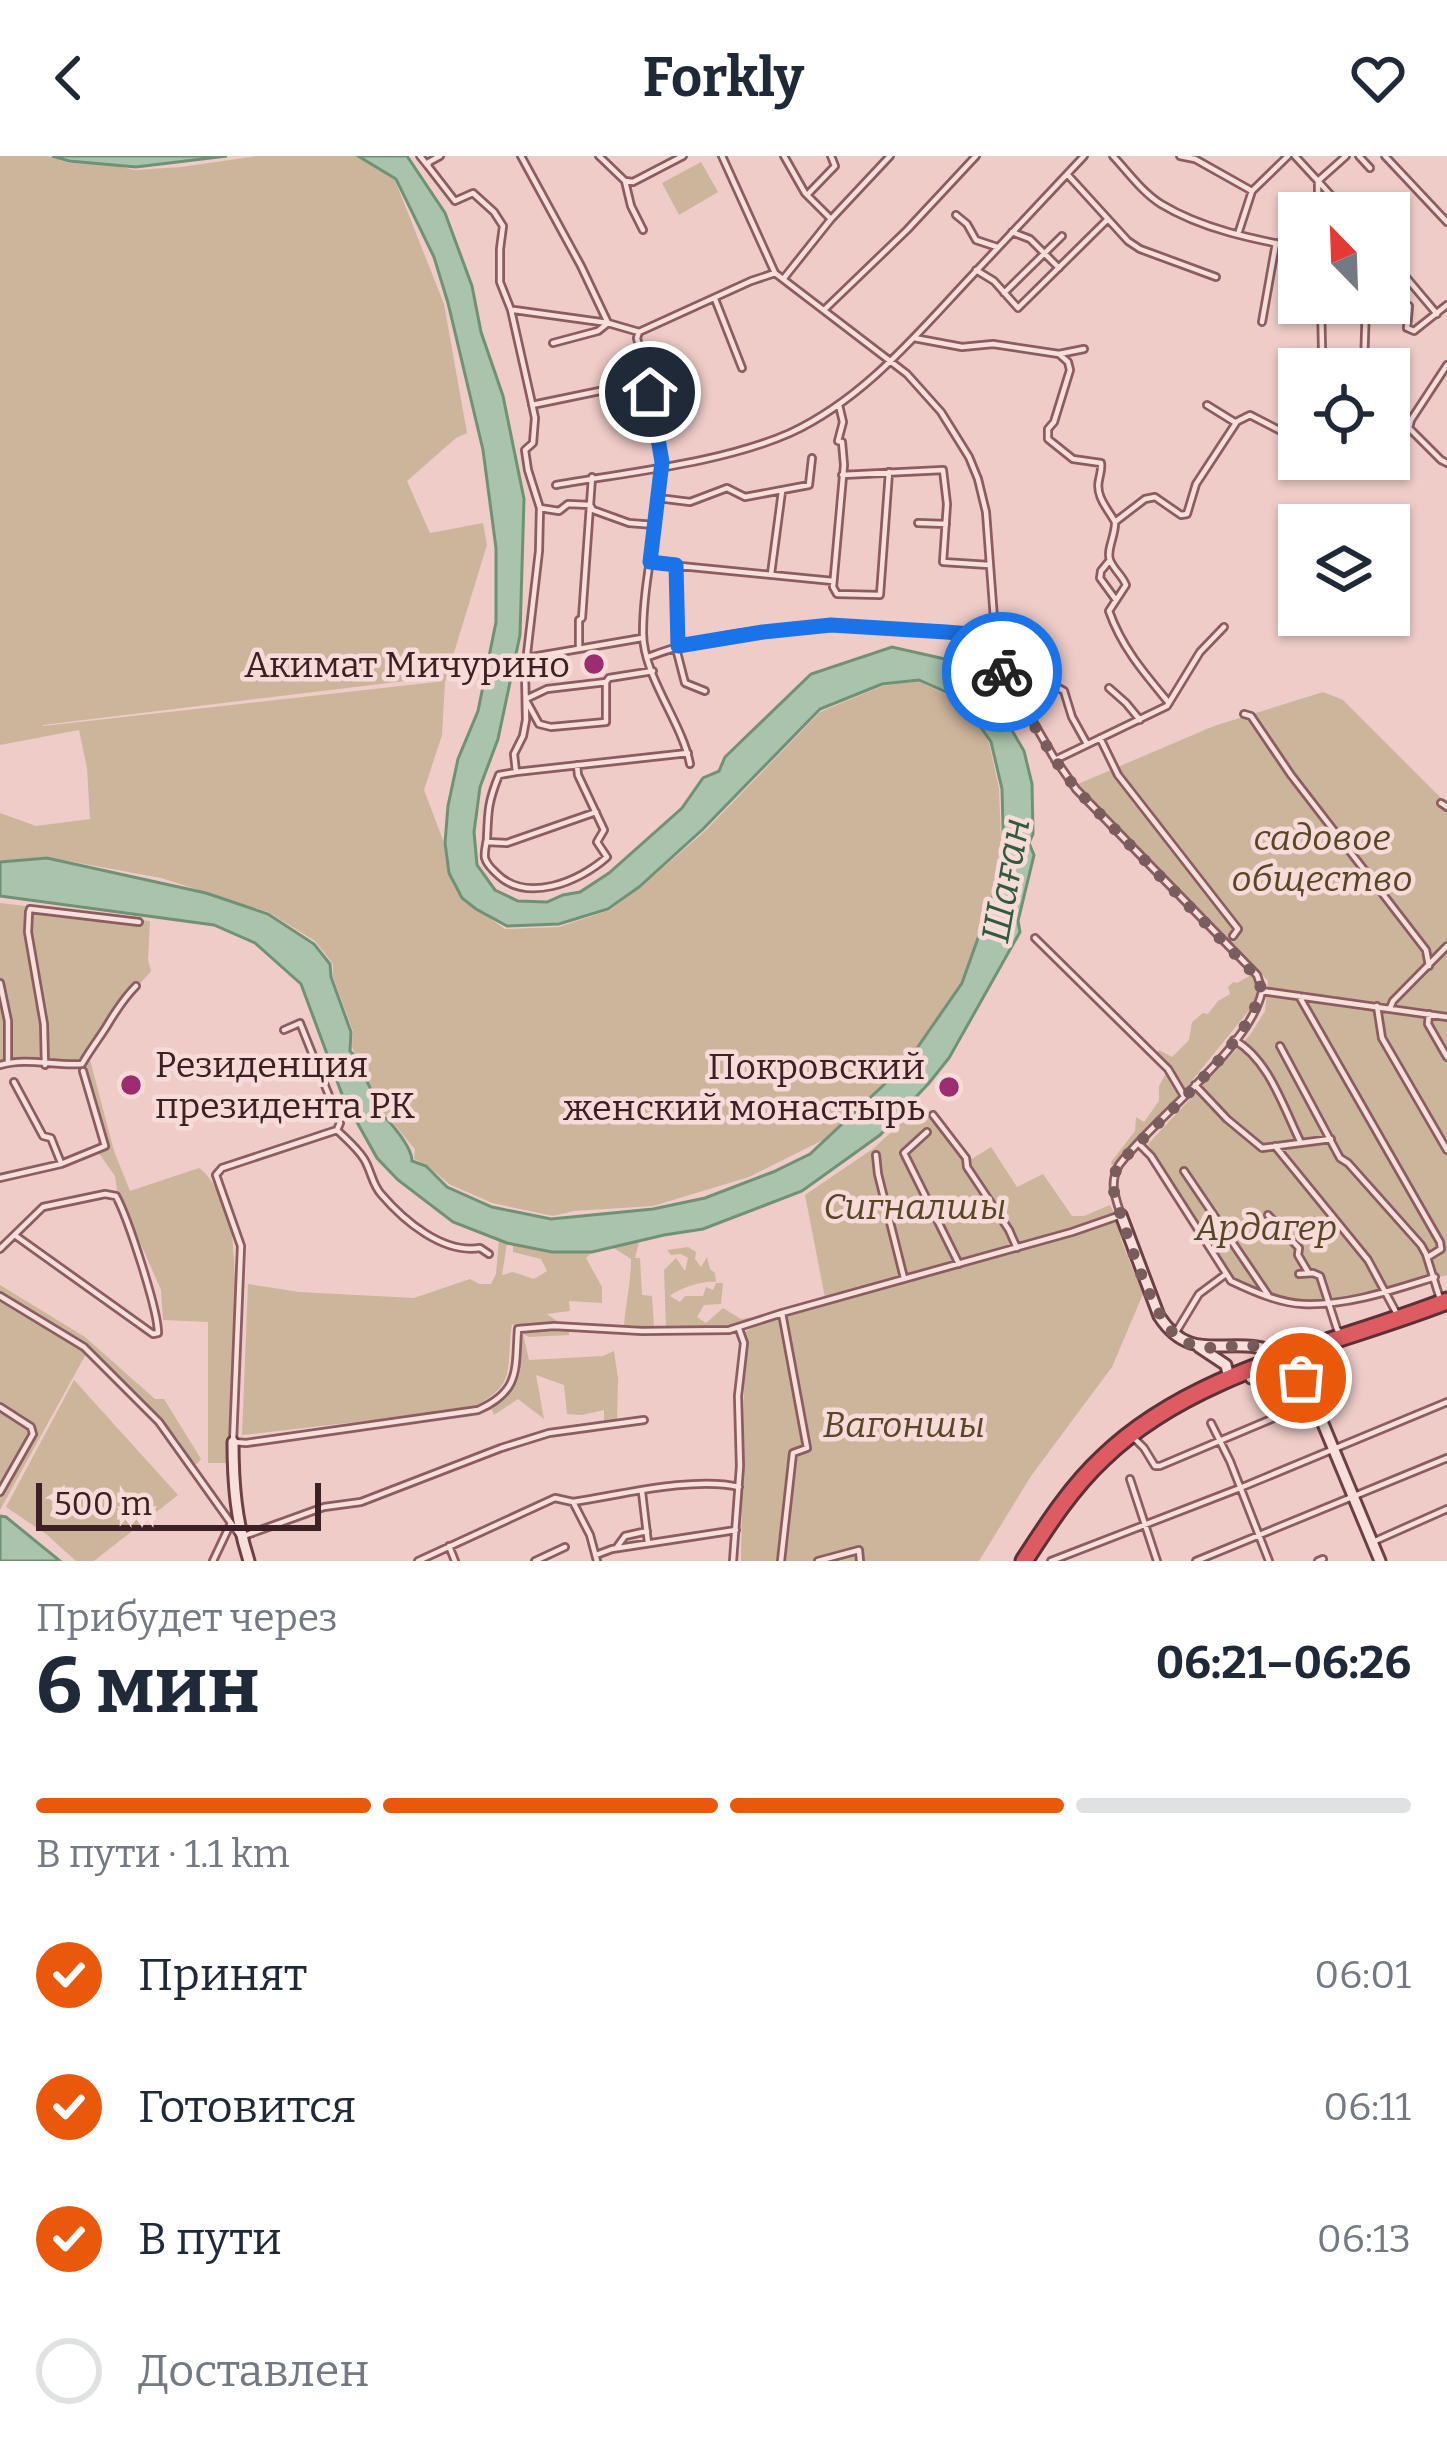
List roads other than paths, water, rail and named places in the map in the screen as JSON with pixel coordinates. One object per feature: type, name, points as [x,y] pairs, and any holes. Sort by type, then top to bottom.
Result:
[{"type":"highway","points":[[1027,1561],[1093,1475],[1134,1438],[1190,1403],[1349,1336],[1445,1304]]},
{"type":"highway","points":[[1027,1561],[1068,1496],[1106,1454],[1160,1413],[1225,1380],[1289,1362],[1445,1304]]},
{"type":"street","points":[[420,156],[455,201],[472,193],[503,226],[500,282],[532,405],[535,436],[525,450],[540,508],[539,551],[526,658],[523,736],[514,754],[516,772]]},
{"type":"street","points":[[428,164],[440,156]]},
{"type":"street","points":[[521,156],[608,323]]},
{"type":"street","points":[[599,156],[625,182],[643,230]]},
{"type":"street","points":[[625,182],[683,156]]},
{"type":"street","points":[[722,156],[776,273],[892,361],[930,398],[969,457],[984,499],[1000,669],[1055,760],[1076,789],[1257,975],[1262,991],[1253,1015],[1123,1160],[1112,1180],[1159,1316],[1174,1335],[1226,1365],[1225,1380]]},
{"type":"street","points":[[784,156],[808,195],[831,219]]},
{"type":"street","points":[[808,195],[835,166],[831,156]]},
{"type":"street","points":[[783,280],[890,156]]},
{"type":"street","points":[[823,312],[976,156]]},
{"type":"street","points":[[1113,156],[1161,204],[1209,226],[1276,243],[1262,322]]},
{"type":"street","points":[[1238,234],[1252,191],[1292,156],[1327,192]]},
{"type":"street","points":[[1318,192],[1318,182],[1346,156]]},
{"type":"street","points":[[1359,156],[1370,168]]},
{"type":"street","points":[[1384,156],[1447,222]]},
{"type":"street","points":[[556,485],[661,468],[762,443],[808,424],[892,361],[1082,157]]},
{"type":"street","points":[[1187,157],[1252,191]]},
{"type":"street","points":[[1067,174],[1128,242],[1216,277]]},
{"type":"street","points":[[956,215],[979,242],[998,247]]},
{"type":"street","points":[[976,270],[994,281],[1018,308],[1108,219]]},
{"type":"street","points":[[1012,232],[1030,239],[1059,268]]},
{"type":"street","points":[[1004,293],[1062,236]]},
{"type":"street","points":[[511,310],[608,323],[639,332],[776,273]]},
{"type":"street","points":[[1410,282],[1437,314]]},
{"type":"street","points":[[715,299],[742,368]]},
{"type":"street","points":[[1407,324],[1410,331],[1417,330],[1447,305]]},
{"type":"street","points":[[553,343],[598,331],[608,323]]},
{"type":"street","points":[[1321,324],[1322,348]]},
{"type":"street","points":[[639,332],[661,468],[642,638],[690,764]]},
{"type":"street","points":[[914,338],[1059,355],[1084,349]]},
{"type":"street","points":[[1059,355],[1070,370],[1048,439],[1073,459],[1101,463],[1099,490],[1115,522],[1110,560],[1126,585],[1109,611],[1126,650],[1169,704]]},
{"type":"street","points":[[1447,364],[1409,428],[1447,463]]},
{"type":"street","points":[[532,405],[648,381]]},
{"type":"street","points":[[839,404],[843,422],[838,441],[843,448],[833,584],[837,594],[880,595],[889,472]]},
{"type":"street","points":[[1207,405],[1236,422]]},
{"type":"street","points":[[1115,522],[1151,496],[1187,514],[1196,484],[1236,422],[1250,415],[1278,429]]},
{"type":"street","points":[[658,498],[690,502],[727,488],[745,497],[809,485],[812,458]]},
{"type":"street","points":[[842,475],[944,470],[943,562],[992,566]]},
{"type":"street","points":[[579,648],[592,477]]},
{"type":"street","points":[[770,575],[782,491]]},
{"type":"street","points":[[540,508],[559,511],[568,504],[590,505]]},
{"type":"street","points":[[590,505],[617,520],[655,525]]},
{"type":"street","points":[[918,523],[946,524]]},
{"type":"street","points":[[1110,560],[1100,578],[1116,600]]},
{"type":"street","points":[[650,562],[833,584]]},
{"type":"street","points":[[676,565],[678,646],[686,683],[705,691]]},
{"type":"street","points":[[648,657],[678,646],[831,625],[995,639]]},
{"type":"street","points":[[1055,760],[1169,704],[1200,652],[1224,627]]},
{"type":"street","points":[[526,658],[642,638]]},
{"type":"street","points":[[1055,670],[1047,676],[1064,691],[1087,744]]},
{"type":"street","points":[[527,700],[548,689],[653,671]]},
{"type":"street","points":[[527,700],[539,724],[607,722],[606,682]]},
{"type":"street","points":[[1109,688],[1140,720]]},
{"type":"street","points":[[1244,714],[1251,716],[1426,950],[1429,966]]},
{"type":"street","points":[[1100,738],[1118,775],[1238,929],[1233,936]]},
{"type":"street","points":[[577,765],[604,830],[597,842],[607,857],[556,885],[533,889],[510,885],[484,856],[487,807],[499,775],[516,772],[577,765],[688,753]]},
{"type":"street","points":[[487,842],[507,843],[596,812]]},
{"type":"street","points":[[45,1065],[28,912],[48,910],[139,922]]},
{"type":"street","points":[[1036,938],[1168,1069],[1184,1096]]},
{"type":"street","points":[[1390,1008],[1447,946]]},
{"type":"street","points":[[0,983],[8,1021],[8,1062]]},
{"type":"street","points":[[0,1065],[24,1060],[82,1064],[115,1016],[117,1005],[136,986]]},
{"type":"street","points":[[1262,991],[1447,1017]]},
{"type":"street","points":[[1299,996],[1440,1241],[1441,1249],[1427,1258]]},
{"type":"street","points":[[1377,1006],[1382,1039],[1447,1150]]},
{"type":"street","points":[[1429,1014],[1428,1024],[1447,1057]]},
{"type":"street","points":[[284,1030],[300,1023],[339,1126],[364,1159],[380,1193],[412,1225],[442,1242],[489,1254]]},
{"type":"street","points":[[1234,1040],[1262,1067],[1301,1143]]},
{"type":"street","points":[[1280,1046],[1340,1158],[1420,1245],[1445,1304]]},
{"type":"street","points":[[0,1178],[61,1164],[105,1146],[83,1071]]},
{"type":"street","points":[[14,1082],[43,1136],[51,1138],[61,1164]]},
{"type":"street","points":[[1195,1085],[1262,1148],[1331,1138]]},
{"type":"street","points":[[933,1115],[966,1158],[1016,1248]]},
{"type":"street","points":[[249,1561],[233,1484],[241,1246],[216,1175],[222,1168],[339,1126]]},
{"type":"street","points":[[927,1132],[904,1153],[959,1264]]},
{"type":"street","points":[[1138,1143],[1231,1281],[1305,1304],[1384,1292],[1435,1277]]},
{"type":"street","points":[[1275,1146],[1368,1260],[1399,1319]]},
{"type":"street","points":[[876,1155],[904,1280]]},
{"type":"street","points":[[1184,1171],[1268,1295]]},
{"type":"street","points":[[0,1249],[44,1207],[105,1194],[116,1196],[158,1334],[16,1236]]},
{"type":"street","points":[[233,1442],[478,1410],[497,1402],[512,1379],[518,1329],[739,1328],[1121,1215]]},
{"type":"street","points":[[1268,1215],[1299,1247],[1298,1255],[1309,1274]]},
{"type":"street","points":[[1174,1335],[1199,1294],[1226,1274]]},
{"type":"street","points":[[1299,1274],[1320,1276],[1337,1329],[1349,1336]]},
{"type":"street","points":[[0,1296],[99,1362],[172,1436],[241,1537]]},
{"type":"street","points":[[781,1561],[793,1453],[807,1448],[782,1313]]},
{"type":"street","points":[[734,1561],[744,1343],[739,1328]]},
{"type":"street","points":[[1196,1346],[1256,1345],[1289,1362],[1315,1406],[1380,1561]]},
{"type":"street","points":[[1251,1378],[1315,1406]]},
{"type":"street","points":[[1315,1406],[1341,1391]]},
{"type":"street","points":[[1134,1438],[1155,1466],[1281,1415],[1299,1400]]},
{"type":"street","points":[[1051,1561],[1240,1489],[1447,1402]]},
{"type":"street","points":[[0,1407],[31,1427],[34,1434],[0,1492]]},
{"type":"street","points":[[241,1537],[324,1507],[361,1502],[549,1433],[644,1420]]},
{"type":"street","points":[[1211,1423],[1269,1561]]},
{"type":"street","points":[[1196,1561],[1447,1458]]},
{"type":"street","points":[[1130,1479],[1157,1561]]},
{"type":"street","points":[[418,1561],[555,1498],[574,1502],[721,1483],[739,1487]]},
{"type":"street","points":[[642,1492],[648,1544]]},
{"type":"street","points":[[574,1502],[596,1558],[616,1548],[736,1531]]},
{"type":"street","points":[[1372,1543],[1447,1509]]},
{"type":"street","points":[[213,1561],[231,1523]]},
{"type":"street","points":[[616,1548],[625,1536],[647,1531]]},
{"type":"street","points":[[449,1546],[455,1561]]},
{"type":"street","points":[[535,1561],[566,1547]]},
{"type":"street","points":[[818,1561],[859,1550],[860,1561]]},
{"type":"water","points":[[52,156],[227,156],[136,167]]},
{"type":"water","name":"Шаған","points":[[358,156],[407,156],[445,213],[472,286],[481,332],[503,396],[524,499],[520,635],[498,739],[480,787],[474,832],[477,865],[495,890],[518,901],[547,902],[580,892],[609,873],[682,808],[703,778],[719,771],[725,757],[811,674],[892,647],[958,662],[984,682],[1024,751],[1032,784],[1029,843],[1034,855],[1018,921],[1020,932],[949,1058],[880,1135],[802,1191],[703,1229],[592,1252],[552,1252],[507,1243],[453,1222],[377,1158],[343,1097],[301,984],[255,943],[214,925],[0,896],[0,862],[47,858],[206,893],[268,914],[314,944],[330,964],[351,1032],[350,1051],[378,1112],[399,1134],[412,1161],[426,1166],[447,1187],[492,1207],[551,1219],[653,1209],[705,1198],[810,1154],[906,1064],[962,983],[1004,865],[1002,789],[991,742],[979,725],[946,692],[919,680],[882,684],[820,709],[703,829],[608,909],[559,924],[507,926],[462,898],[449,873],[448,806],[458,759],[478,711],[496,622],[496,548],[483,450],[434,257],[396,179]]},
{"type":"water","points":[[0,1516],[6,1517],[60,1561],[0,1561]]},
{"type":"place","name":"Акимат Мичурино","points":[[594,664]]},
{"type":"place","name":"Резиденция президента РК","points":[[131,1085]]},
{"type":"place","name":"Покровский женский монастырь","points":[[949,1087]]},
{"type":"park label","name":"садовое общество","points":[[1322,858]]},
{"type":"park label","name":"Сигналшы","points":[[915,1206]]},
{"type":"park label","name":"Ардагер","points":[[1266,1227]]},
{"type":"park label","name":"Вагоншы","points":[[904,1424]]}]
